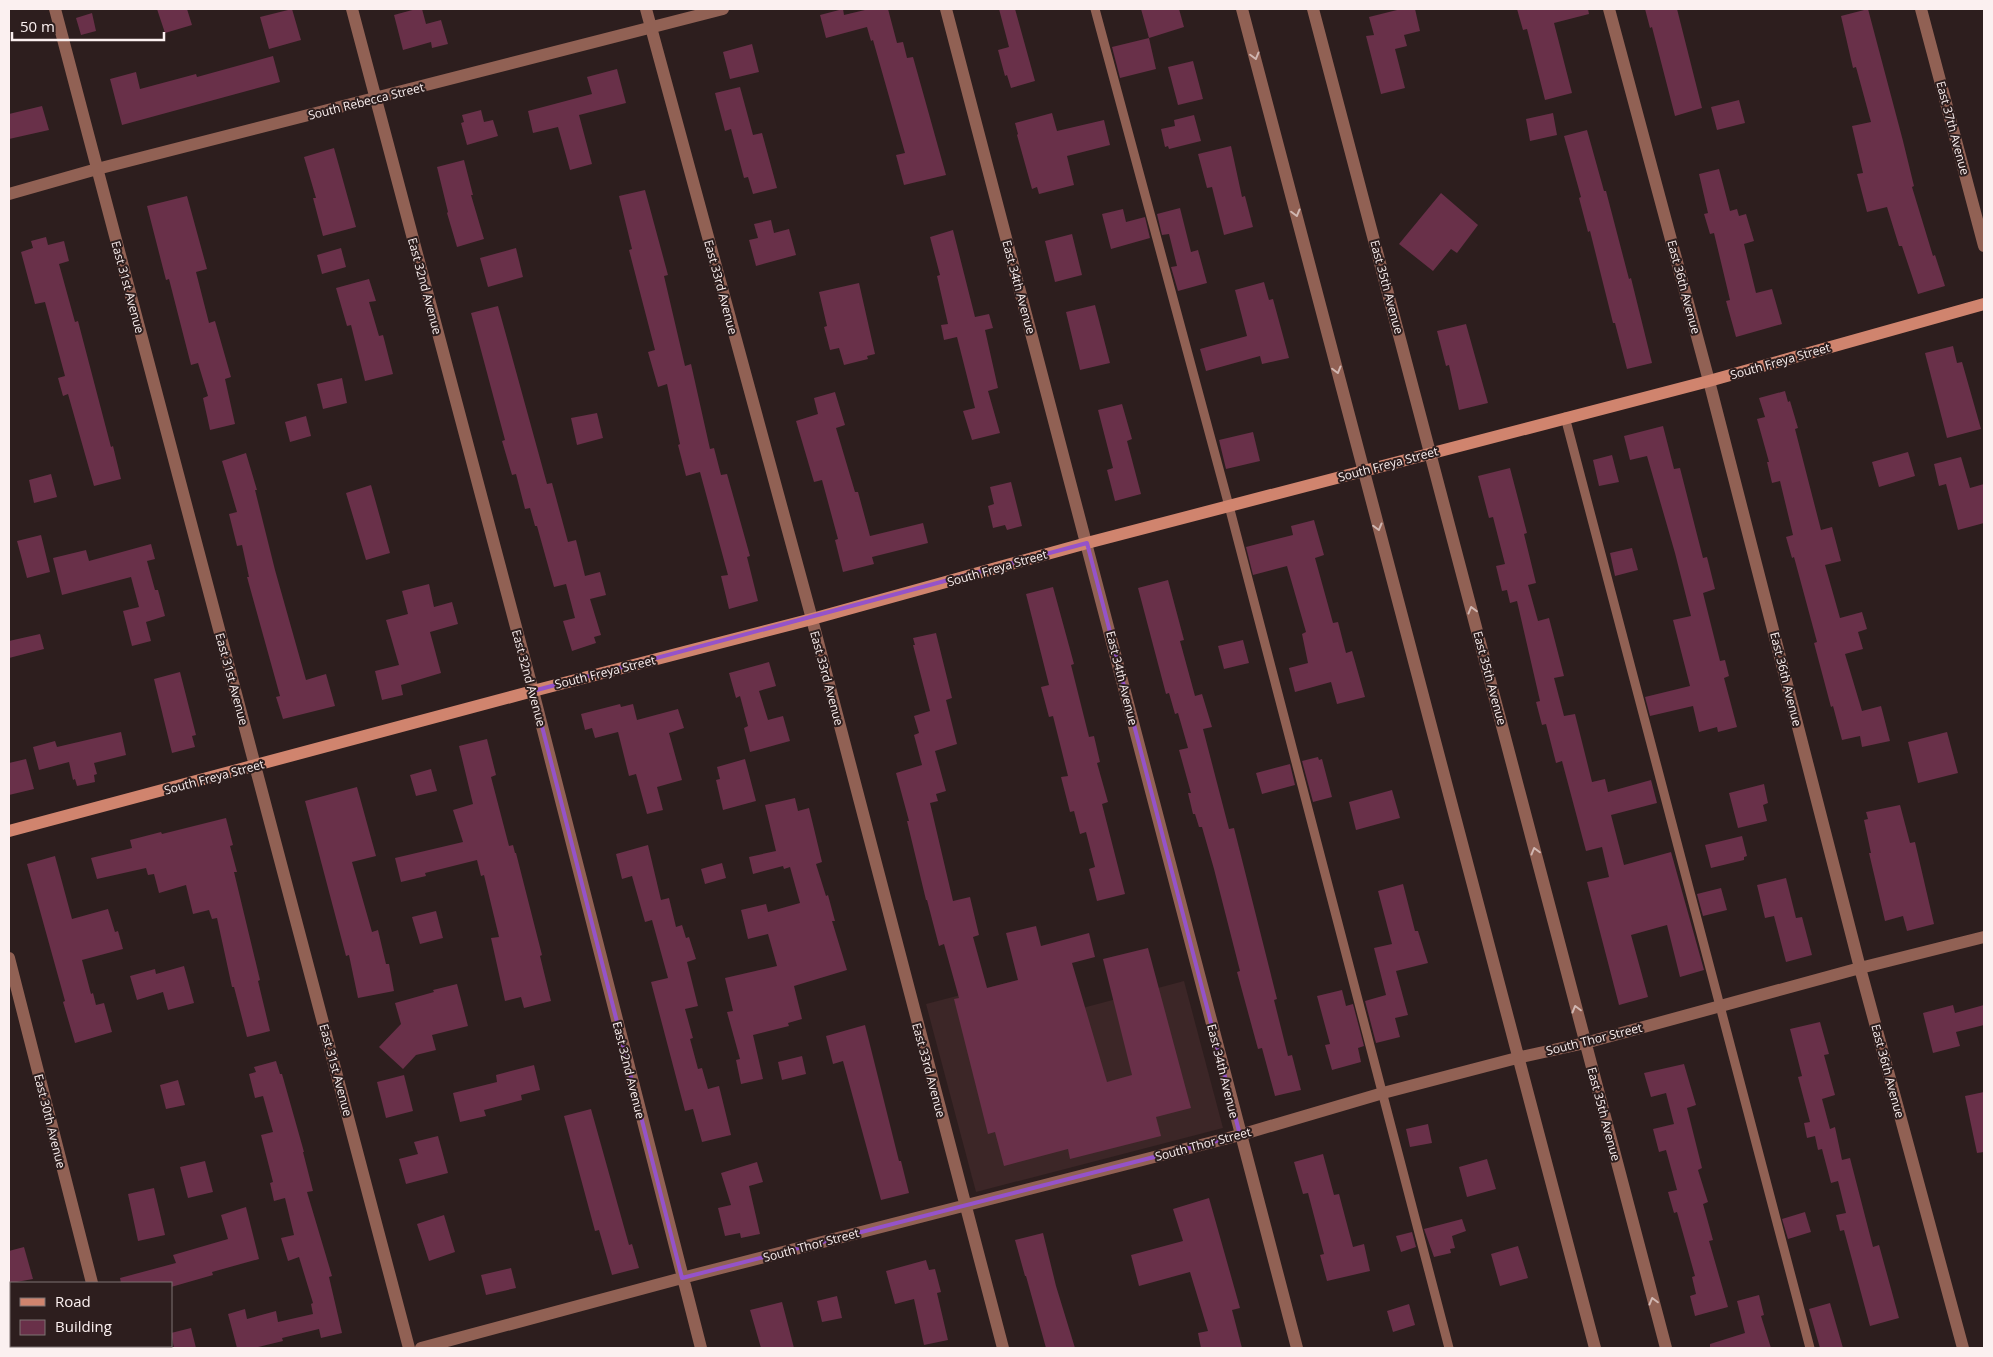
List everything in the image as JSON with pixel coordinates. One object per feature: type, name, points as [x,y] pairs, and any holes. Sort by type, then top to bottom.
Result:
[{"type":"main road","name":"South Freya Street","points":[[9,831],[533,691],[812,619],[1087,543],[1430,452],[1709,381],[1984,304]]},
{"type":"street","name":"East 31st Avenue","points":[[55,9],[409,1348]]},
{"type":"street","name":"East 32nd Avenue","points":[[352,9],[533,691],[701,1348]]},
{"type":"street","name":"East 33rd Avenue","points":[[646,9],[812,619],[1003,1348]]},
{"type":"street","name":"South Rebecca Street","points":[[9,194],[97,169],[723,9]]},
{"type":"street","name":"East 34th Avenue","points":[[946,9],[1297,1348]]},
{"type":"street","points":[[1242,9],[1595,1348]]},
{"type":"street","name":"East 35th Avenue","points":[[1313,9],[1666,1348]]},
{"type":"street","name":"East 36th Avenue","points":[[1610,9],[1709,381],[1860,968],[1963,1348]]},
{"type":"street","name":"East 37th Avenue","points":[[1921,9],[1984,246]]},
{"type":"street","name":"South Thor Street","points":[[421,1348],[682,1278],[1240,1135],[1383,1093],[1517,1058],[1585,1043],[1860,968],[1984,937]]},
{"type":"street","name":"East 30th Avenue","points":[[9,958],[92,1282]]},
{"type":"lane","points":[[1095,9],[1229,506],[1449,1348]]},
{"type":"lane","points":[[1565,418],[1810,1348]]},
{"type":"highlighted area","points":[[1087,543],[1240,1135],[682,1278],[533,691]]},
{"type":"shaded area","points":[[1049,972],[1060,1014],[1184,981],[1223,1128],[976,1192],[926,1004]]},
{"type":"building","points":[[157,9],[187,9],[192,25],[165,33]]},
{"type":"building","points":[[292,9],[301,40],[269,49],[260,17]]},
{"type":"building","points":[[422,9],[426,24],[441,20],[448,44],[432,48],[431,42],[403,50],[394,15]]},
{"type":"building","points":[[843,9],[844,15],[869,9],[888,9],[897,43],[903,42],[907,58],[913,57],[946,175],[904,185],[896,155],[905,153],[873,40],[871,41],[867,27],[826,38],[820,15]]},
{"type":"building","points":[[999,9],[1015,9],[1035,81],[1011,88],[1007,75],[1005,76],[998,50],[1009,47]]},
{"type":"building","points":[[1141,9],[1179,9],[1184,27],[1149,38]]},
{"type":"building","points":[[1401,9],[1415,9],[1420,31],[1404,35],[1407,46],[1395,49],[1405,88],[1381,94],[1366,36],[1374,35],[1369,17]]},
{"type":"building","points":[[1517,9],[1588,9],[1589,14],[1554,23],[1572,93],[1545,100],[1527,29],[1523,30]]},
{"type":"building","points":[[1645,9],[1677,9],[1702,108],[1675,116],[1652,27],[1650,28]]},
{"type":"building","points":[[1868,9],[1903,141],[1914,186],[1912,187],[1933,256],[1935,255],[1945,286],[1918,294],[1902,246],[1899,246],[1887,207],[1867,212],[1857,174],[1863,173],[1852,126],[1871,122],[1856,67],[1853,68],[1841,16]]},
{"type":"building","points":[[92,13],[96,31],[81,35],[76,18]]},
{"type":"building","points":[[1149,38],[1156,69],[1120,78],[1112,47]]},
{"type":"building","points":[[752,44],[759,72],[730,79],[723,52]]},
{"type":"building","points":[[273,56],[280,82],[122,125],[110,79],[136,72],[140,89],[196,74],[197,77]]},
{"type":"building","points":[[1193,61],[1203,99],[1178,105],[1168,67]]},
{"type":"building","points":[[617,69],[626,103],[579,115],[592,164],[570,170],[558,127],[533,133],[528,111],[592,94],[587,77]]},
{"type":"building","points":[[740,87],[753,135],[762,133],[777,188],[753,194],[748,177],[744,178],[731,129],[725,131],[715,93]]},
{"type":"building","points":[[1739,100],[1745,123],[1717,130],[1711,107]]},
{"type":"building","points":[[42,106],[49,130],[9,139],[9,114]]},
{"type":"building","points":[[481,110],[484,122],[493,120],[498,136],[467,145],[461,123],[464,122],[462,115]]},
{"type":"building","points":[[1052,113],[1057,131],[1104,120],[1110,145],[1067,156],[1074,185],[1039,194],[1037,187],[1032,189],[1015,123]]},
{"type":"building","points":[[1553,113],[1557,135],[1530,141],[1526,119]]},
{"type":"building","points":[[1194,115],[1201,141],[1169,149],[1168,146],[1165,147],[1161,129],[1175,126],[1174,120]]},
{"type":"building","points":[[1587,130],[1604,191],[1606,191],[1629,279],[1631,278],[1652,363],[1627,369],[1615,323],[1613,323],[1590,231],[1588,232],[1579,198],[1581,197],[1564,136]]},
{"type":"building","points":[[1231,146],[1242,197],[1245,196],[1253,227],[1224,235],[1212,187],[1207,188],[1198,154]]},
{"type":"building","points":[[334,148],[356,227],[323,236],[313,198],[316,198],[304,157]]},
{"type":"building","points":[[464,160],[473,195],[471,195],[484,239],[457,247],[437,167]]},
{"type":"building","points":[[1719,169],[1730,211],[1737,209],[1739,216],[1746,214],[1754,241],[1744,244],[1756,293],[1772,289],[1782,324],[1736,337],[1726,301],[1730,300],[1714,233],[1710,234],[1704,214],[1708,213],[1699,174]]},
{"type":"building","points":[[645,190],[668,275],[664,276],[685,366],[691,364],[710,449],[714,448],[721,475],[727,474],[750,556],[747,557],[758,601],[729,609],[721,576],[728,575],[700,472],[686,476],[678,445],[680,444],[667,384],[658,387],[648,352],[655,350],[629,250],[632,249],[619,196]]},
{"type":"building","points":[[1441,193],[1478,225],[1457,253],[1451,249],[1433,271],[1399,244]]},
{"type":"building","points":[[187,196],[207,269],[196,272],[209,323],[215,321],[231,377],[225,379],[235,424],[210,430],[203,398],[208,396],[198,363],[191,365],[169,279],[166,280],[147,206]]},
{"type":"building","points":[[1180,208],[1191,252],[1198,250],[1207,283],[1178,291],[1171,267],[1177,266],[1169,234],[1162,235],[1157,214]]},
{"type":"building","points":[[1123,209],[1126,222],[1145,217],[1150,238],[1111,249],[1102,214]]},
{"type":"building","points":[[771,220],[774,233],[789,229],[796,255],[756,266],[749,240],[758,238],[754,224]]},
{"type":"building","points":[[953,230],[975,317],[989,314],[993,328],[985,330],[998,388],[988,391],[1000,433],[972,440],[963,411],[975,408],[957,337],[944,340],[941,325],[948,324],[937,276],[940,275],[930,237]]},
{"type":"building","points":[[1072,234],[1082,275],[1055,282],[1045,241]]},
{"type":"building","points":[[46,237],[48,245],[64,241],[69,261],[59,264],[75,322],[78,321],[121,479],[94,486],[68,394],[63,396],[58,378],[65,376],[45,302],[35,304],[21,252],[33,248],[31,241]]},
{"type":"building","points":[[341,248],[346,267],[322,274],[317,255]]},
{"type":"building","points":[[516,248],[523,277],[488,287],[480,258]]},
{"type":"building","points":[[369,279],[376,301],[369,302],[379,336],[383,335],[393,374],[365,381],[351,325],[347,326],[336,288]]},
{"type":"building","points":[[1264,282],[1269,300],[1273,299],[1289,358],[1262,364],[1260,356],[1206,371],[1200,349],[1247,336],[1235,290]]},
{"type":"building","points":[[859,283],[875,354],[867,356],[868,359],[844,365],[839,348],[830,350],[824,327],[827,326],[819,292]]},
{"type":"building","points":[[1095,305],[1110,363],[1080,370],[1066,312]]},
{"type":"building","points":[[498,306],[547,484],[552,483],[568,542],[576,540],[585,576],[600,572],[606,595],[590,599],[601,635],[594,637],[596,643],[572,651],[563,621],[575,618],[566,584],[554,587],[537,526],[535,526],[530,508],[525,509],[516,474],[512,475],[502,441],[505,440],[471,313]]},
{"type":"building","points":[[1466,324],[1488,403],[1459,410],[1449,365],[1446,366],[1437,331]]},
{"type":"building","points":[[1953,346],[1957,363],[1962,362],[1981,429],[1947,438],[1925,353]]},
{"type":"building","points":[[342,378],[347,403],[323,409],[317,384]]},
{"type":"building","points":[[1785,391],[1798,428],[1795,429],[1821,530],[1832,527],[1841,561],[1825,565],[1840,618],[1862,612],[1867,629],[1858,632],[1863,649],[1845,654],[1862,711],[1881,706],[1890,741],[1862,747],[1860,736],[1842,740],[1833,706],[1831,707],[1814,643],[1817,642],[1794,557],[1792,558],[1786,537],[1793,535],[1780,481],[1772,483],[1767,462],[1769,462],[1757,419],[1765,417],[1759,398]]},
{"type":"building","points":[[835,392],[845,425],[836,428],[855,492],[858,492],[870,536],[923,523],[928,543],[872,557],[874,564],[843,572],[835,540],[838,539],[822,480],[814,482],[796,421],[818,414],[814,398]]},
{"type":"building","points":[[1122,404],[1132,439],[1127,441],[1141,494],[1115,501],[1107,470],[1113,468],[1098,410]]},
{"type":"building","points":[[597,413],[603,438],[577,445],[571,418]]},
{"type":"building","points":[[306,416],[311,436],[290,442],[285,422]]},
{"type":"building","points":[[1663,426],[1674,469],[1680,468],[1703,558],[1707,557],[1715,589],[1703,593],[1720,661],[1725,660],[1729,676],[1724,678],[1737,727],[1718,732],[1717,727],[1699,732],[1693,706],[1650,716],[1645,697],[1690,686],[1673,620],[1691,616],[1675,553],[1647,456],[1630,460],[1624,436]]},
{"type":"building","points":[[1253,432],[1260,461],[1226,469],[1219,440]]},
{"type":"building","points":[[1908,452],[1915,476],[1879,487],[1872,462]]},
{"type":"building","points":[[246,453],[257,490],[255,490],[275,570],[306,680],[326,674],[335,706],[283,719],[276,697],[280,696],[247,577],[249,577],[242,545],[237,546],[229,514],[237,512],[222,461]]},
{"type":"building","points":[[1612,455],[1619,482],[1599,486],[1593,460]]},
{"type":"building","points":[[1961,457],[1970,488],[1984,484],[1984,523],[1958,530],[1946,484],[1939,486],[1934,464]]},
{"type":"building","points":[[1510,468],[1527,533],[1524,534],[1536,583],[1528,585],[1538,621],[1549,618],[1564,676],[1554,678],[1564,716],[1575,714],[1592,782],[1605,779],[1608,792],[1651,780],[1657,803],[1611,815],[1624,865],[1671,852],[1704,970],[1680,977],[1667,925],[1631,935],[1648,997],[1619,1005],[1587,882],[1609,877],[1602,847],[1586,851],[1562,761],[1556,763],[1546,724],[1542,725],[1536,702],[1540,701],[1517,601],[1510,603],[1507,590],[1502,591],[1496,566],[1505,564],[1493,517],[1489,518],[1478,476]]},
{"type":"building","points":[[51,474],[57,497],[34,503],[29,480]]},
{"type":"building","points":[[1011,482],[1022,526],[1007,530],[1005,525],[993,528],[988,506],[994,504],[990,487]]},
{"type":"building","points":[[371,485],[390,553],[366,560],[346,493]]},
{"type":"building","points":[[1314,520],[1324,555],[1315,558],[1333,623],[1338,622],[1346,653],[1352,651],[1365,697],[1337,704],[1331,682],[1295,692],[1289,668],[1308,663],[1302,634],[1306,632],[1287,566],[1253,575],[1246,547],[1293,535],[1291,526]]},
{"type":"building","points":[[41,535],[50,572],[27,578],[17,541]]},
{"type":"building","points":[[151,544],[155,559],[147,561],[165,616],[146,622],[151,641],[132,646],[123,611],[139,607],[131,577],[62,595],[53,558],[86,550],[89,561]]},
{"type":"building","points":[[1632,548],[1638,570],[1615,576],[1610,553]]},
{"type":"building","points":[[1168,580],[1184,640],[1180,641],[1195,696],[1202,694],[1212,727],[1203,729],[1229,829],[1234,828],[1277,999],[1274,1000],[1288,1056],[1292,1055],[1301,1090],[1275,1096],[1262,1048],[1258,1049],[1237,972],[1240,971],[1202,827],[1199,827],[1195,814],[1193,814],[1188,793],[1191,793],[1179,750],[1188,748],[1178,713],[1175,714],[1169,693],[1166,694],[1138,588]]},
{"type":"building","points":[[429,584],[434,607],[452,602],[458,624],[430,632],[441,673],[401,685],[403,695],[382,700],[375,671],[399,665],[386,620],[408,614],[402,591]]},
{"type":"building","points":[[1053,587],[1074,664],[1071,665],[1089,737],[1094,736],[1100,762],[1097,763],[1108,802],[1102,804],[1125,894],[1097,901],[1089,869],[1095,867],[1086,832],[1080,834],[1074,811],[1070,812],[1061,777],[1068,776],[1053,716],[1049,717],[1041,687],[1049,685],[1026,594]]},
{"type":"building","points":[[936,633],[952,698],[946,700],[957,744],[935,751],[946,791],[936,794],[938,801],[930,803],[953,901],[970,897],[979,935],[973,937],[987,988],[1018,980],[1006,933],[1036,926],[1041,946],[1089,933],[1095,957],[1072,963],[1107,1082],[1132,1075],[1103,959],[1148,948],[1191,1108],[1156,1117],[1161,1136],[1070,1159],[1068,1149],[1004,1166],[995,1132],[988,1134],[954,999],[959,998],[944,944],[939,946],[926,900],[907,821],[909,821],[896,773],[922,765],[914,735],[919,733],[914,716],[930,711],[913,645],[915,645],[913,638]]},
{"type":"building","points":[[40,634],[44,649],[9,658],[9,641]]},
{"type":"building","points":[[1243,640],[1249,663],[1224,669],[1218,646]]},
{"type":"building","points":[[769,662],[776,686],[759,691],[768,720],[783,716],[790,741],[750,752],[744,728],[748,726],[740,696],[736,698],[729,673]]},
{"type":"building","points":[[180,672],[196,735],[192,736],[195,747],[172,753],[154,679]]},
{"type":"building","points":[[620,704],[621,707],[633,704],[637,720],[678,709],[684,728],[669,733],[682,780],[657,787],[663,810],[647,814],[636,774],[629,776],[618,732],[595,738],[592,728],[585,730],[581,714]]},
{"type":"building","points":[[121,732],[126,755],[94,763],[97,774],[94,775],[95,782],[77,786],[75,779],[73,780],[69,762],[39,770],[33,747],[55,741],[57,747]]},
{"type":"building","points":[[1947,732],[1958,773],[1918,783],[1908,742]]},
{"type":"building","points":[[487,739],[496,775],[491,777],[509,846],[513,845],[516,853],[542,955],[540,956],[551,1001],[524,1008],[521,997],[505,1001],[491,938],[499,937],[484,875],[481,876],[477,860],[425,873],[426,876],[401,882],[395,858],[463,842],[453,810],[473,804],[459,746]]},
{"type":"building","points":[[1318,757],[1319,760],[1322,759],[1332,797],[1313,802],[1302,761]]},
{"type":"building","points":[[26,759],[34,789],[9,795],[9,763]]},
{"type":"building","points":[[745,759],[756,801],[723,810],[716,780],[720,779],[717,767]]},
{"type":"building","points":[[1290,764],[1295,785],[1262,794],[1256,773]]},
{"type":"building","points":[[431,769],[437,791],[416,796],[410,775]]},
{"type":"building","points":[[1764,784],[1768,803],[1763,805],[1767,821],[1738,828],[1729,793]]},
{"type":"building","points":[[357,787],[376,856],[352,862],[372,932],[378,930],[386,964],[389,964],[394,991],[358,998],[349,955],[346,956],[305,801]]},
{"type":"building","points":[[1392,790],[1400,818],[1356,830],[1349,802]]},
{"type":"building","points":[[795,798],[798,811],[809,808],[822,862],[816,864],[826,896],[828,895],[835,921],[832,921],[847,970],[794,986],[802,1019],[788,1023],[789,1026],[753,1035],[763,1079],[741,1084],[736,1060],[740,1059],[727,1012],[733,1011],[725,978],[777,966],[768,934],[748,939],[741,910],[766,904],[768,912],[800,903],[790,867],[784,869],[783,866],[753,874],[749,857],[776,851],[765,805]]},
{"type":"building","points":[[1900,805],[1910,843],[1915,842],[1934,924],[1907,931],[1903,916],[1885,921],[1869,853],[1871,853],[1864,820],[1868,819],[1866,812]]},
{"type":"building","points":[[226,818],[233,845],[230,846],[237,872],[234,872],[260,980],[258,981],[270,1031],[247,1037],[234,987],[232,987],[217,918],[212,919],[209,910],[193,914],[186,885],[159,893],[154,874],[148,875],[146,868],[97,879],[91,858],[132,848],[130,840]]},
{"type":"building","points":[[1742,836],[1747,856],[1744,857],[1744,860],[1711,868],[1705,845]]},
{"type":"building","points":[[648,845],[661,900],[669,898],[676,927],[682,925],[686,938],[689,937],[696,959],[687,962],[698,1006],[685,1009],[693,1038],[690,1039],[698,1069],[702,1068],[708,1089],[719,1086],[731,1135],[702,1142],[693,1109],[685,1111],[651,982],[668,978],[652,920],[645,922],[632,876],[622,879],[616,854]]},
{"type":"building","points":[[55,856],[72,919],[108,909],[115,932],[118,931],[123,949],[82,960],[91,994],[93,993],[96,1005],[104,1003],[112,1032],[75,1043],[27,864]]},
{"type":"building","points":[[722,863],[726,878],[705,884],[701,869]]},
{"type":"building","points":[[1786,878],[1796,918],[1802,917],[1812,955],[1786,962],[1774,916],[1765,918],[1757,885]]},
{"type":"building","points":[[1403,884],[1415,931],[1418,931],[1428,963],[1396,971],[1408,1015],[1395,1018],[1400,1037],[1376,1043],[1365,1001],[1386,995],[1374,948],[1392,944],[1378,891]]},
{"type":"building","points":[[1721,888],[1727,910],[1703,916],[1697,894]]},
{"type":"building","points":[[436,911],[443,938],[420,944],[412,917]]},
{"type":"building","points":[[184,966],[194,1003],[168,1010],[163,992],[137,1000],[130,976],[155,969],[156,974]]},
{"type":"building","points":[[457,984],[468,1026],[432,1035],[436,1050],[416,1055],[403,1069],[379,1047],[401,1024],[395,1003]]},
{"type":"building","points":[[1342,990],[1346,1006],[1353,1004],[1364,1046],[1358,1048],[1361,1062],[1332,1070],[1325,1045],[1330,1044],[1317,996]]},
{"type":"building","points":[[1953,1005],[1955,1013],[1984,1005],[1984,1025],[1956,1032],[1960,1046],[1933,1053],[1923,1013]]},
{"type":"building","points":[[1820,1022],[1829,1054],[1824,1055],[1835,1095],[1822,1099],[1830,1129],[1835,1127],[1842,1160],[1850,1158],[1873,1247],[1879,1245],[1899,1318],[1870,1326],[1844,1230],[1840,1231],[1836,1215],[1846,1213],[1838,1181],[1831,1183],[1822,1149],[1818,1150],[1815,1136],[1807,1138],[1804,1123],[1810,1122],[1798,1077],[1802,1076],[1790,1029]]},
{"type":"building","points":[[865,1025],[899,1161],[901,1161],[909,1193],[881,1200],[843,1061],[833,1064],[826,1036]]},
{"type":"building","points":[[802,1056],[806,1074],[782,1080],[778,1062]]},
{"type":"building","points":[[276,1061],[280,1074],[282,1074],[304,1152],[313,1191],[307,1192],[332,1276],[329,1277],[342,1333],[321,1338],[319,1329],[282,1338],[283,1341],[254,1348],[237,1348],[228,1314],[245,1309],[247,1319],[276,1311],[278,1322],[313,1314],[311,1304],[313,1303],[299,1257],[288,1261],[281,1238],[294,1235],[285,1198],[274,1201],[270,1183],[273,1182],[261,1135],[273,1132],[263,1096],[255,1098],[249,1074],[256,1072],[254,1067]]},
{"type":"building","points":[[1684,1064],[1696,1105],[1687,1108],[1702,1168],[1698,1170],[1708,1202],[1703,1204],[1713,1240],[1709,1241],[1728,1307],[1695,1316],[1690,1296],[1696,1294],[1692,1277],[1695,1276],[1677,1212],[1674,1213],[1668,1192],[1677,1190],[1666,1150],[1659,1152],[1653,1129],[1674,1124],[1666,1093],[1651,1097],[1644,1073]]},
{"type":"building","points":[[534,1065],[540,1090],[521,1095],[522,1100],[484,1110],[486,1116],[460,1122],[453,1093],[497,1082],[496,1075]]},
{"type":"building","points":[[404,1075],[413,1111],[386,1118],[377,1082]]},
{"type":"building","points":[[178,1080],[185,1105],[166,1109],[160,1085]]},
{"type":"building","points":[[1984,1092],[1984,1152],[1977,1153],[1965,1096]]},
{"type":"building","points":[[591,1109],[629,1245],[632,1244],[639,1268],[612,1275],[599,1230],[595,1231],[564,1116]]},
{"type":"building","points":[[1428,1124],[1432,1143],[1410,1147],[1406,1129]]},
{"type":"building","points":[[438,1136],[448,1173],[406,1184],[399,1159],[418,1154],[414,1142]]},
{"type":"building","points":[[1323,1154],[1334,1195],[1339,1194],[1353,1247],[1364,1244],[1370,1271],[1327,1281],[1320,1255],[1324,1254],[1308,1193],[1303,1194],[1294,1162]]},
{"type":"building","points":[[1487,1159],[1496,1189],[1467,1197],[1459,1167]]},
{"type":"building","points":[[205,1161],[213,1192],[188,1198],[180,1167]]},
{"type":"building","points":[[757,1162],[763,1182],[749,1186],[760,1234],[741,1238],[740,1233],[725,1236],[718,1208],[731,1205],[721,1173]]},
{"type":"building","points":[[154,1188],[165,1235],[138,1241],[128,1194]]},
{"type":"building","points":[[1209,1198],[1240,1308],[1232,1310],[1242,1348],[1201,1348],[1198,1333],[1208,1331],[1190,1272],[1139,1286],[1131,1255],[1183,1241],[1173,1209]]},
{"type":"building","points":[[246,1207],[259,1259],[212,1272],[213,1275],[172,1287],[172,1282],[121,1282],[120,1278],[176,1263],[173,1255],[228,1239],[221,1215]]},
{"type":"building","points":[[1805,1212],[1811,1232],[1788,1239],[1782,1219]]},
{"type":"building","points":[[444,1215],[455,1252],[429,1261],[417,1224]]},
{"type":"building","points":[[1462,1219],[1466,1231],[1452,1236],[1455,1248],[1450,1249],[1451,1253],[1434,1257],[1424,1229]]},
{"type":"building","points":[[1412,1232],[1416,1247],[1401,1252],[1396,1236]]},
{"type":"building","points":[[1043,1233],[1056,1286],[1075,1348],[1046,1348],[1025,1276],[1015,1240]]},
{"type":"building","points":[[1518,1246],[1528,1278],[1500,1286],[1491,1254]]},
{"type":"building","points":[[24,1247],[33,1279],[10,1282],[9,1286],[9,1251]]},
{"type":"building","points":[[926,1260],[929,1270],[935,1269],[941,1292],[937,1293],[948,1340],[924,1345],[914,1299],[895,1304],[886,1271]]},
{"type":"building","points":[[511,1268],[516,1288],[486,1295],[481,1275]]},
{"type":"building","points":[[1759,1295],[1764,1315],[1761,1316],[1771,1348],[1710,1348],[1710,1344],[1745,1333],[1737,1301]]},
{"type":"building","points":[[837,1296],[842,1318],[822,1322],[817,1301]]},
{"type":"building","points":[[782,1302],[794,1348],[761,1348],[750,1310]]},
{"type":"building","points":[[1830,1303],[1843,1348],[1820,1348],[1809,1309]]},
{"type":"building","points":[[1409,1304],[1415,1325],[1393,1332],[1387,1311]]},
{"type":"building","points":[[191,1328],[196,1348],[174,1348],[172,1333]]}]
